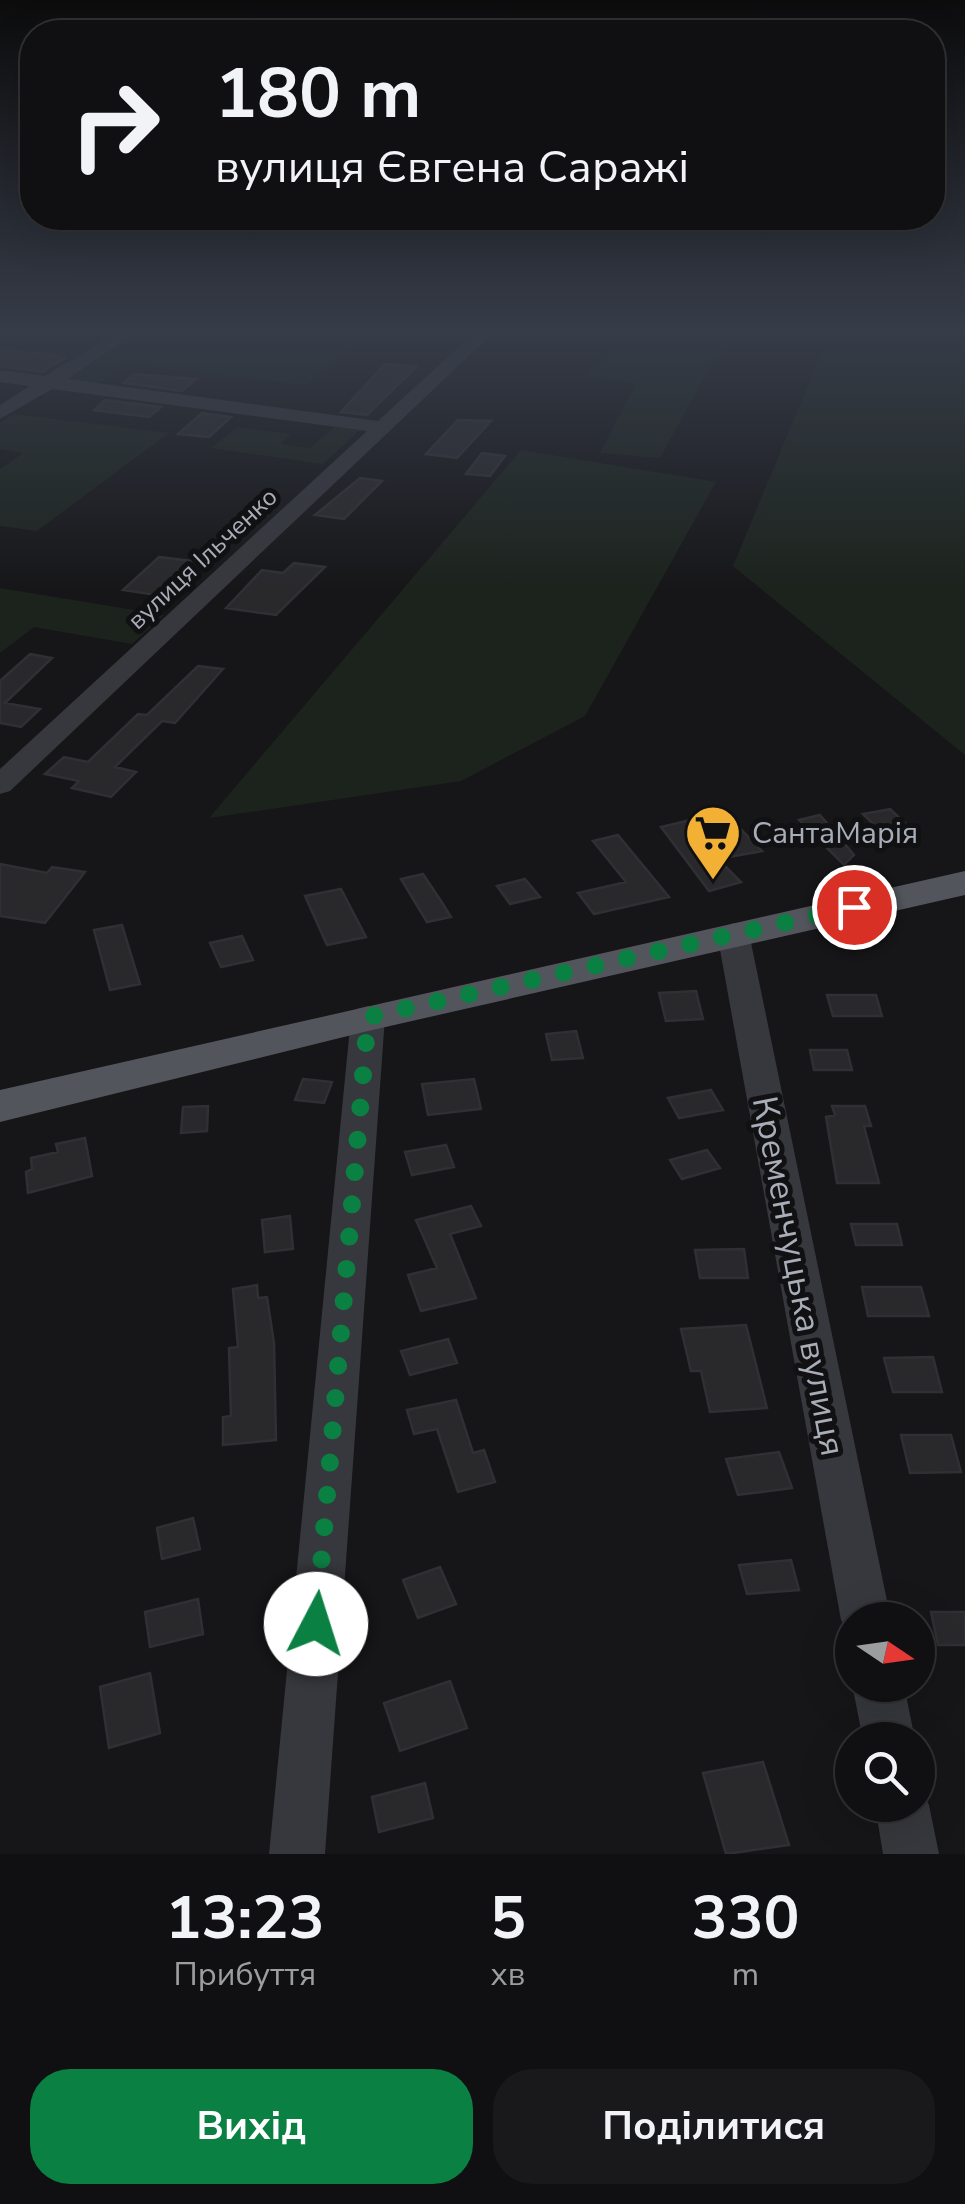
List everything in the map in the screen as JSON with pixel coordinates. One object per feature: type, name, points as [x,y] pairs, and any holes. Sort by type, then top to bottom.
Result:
[{"type":"main road","points":[[0,1106],[368,1017],[965,883]]},
{"type":"street","points":[[309,419],[379,428]]},
{"type":"street","name":"вулиця Ільченко","points":[[0,786],[389,419]]},
{"type":"street","name":"Кременчуцька вулиця","points":[[732,933],[862,1602]]},
{"type":"street","points":[[297,1854],[368,1017]]},
{"type":"street","points":[[905,1822],[911,1854]]},
{"type":"shaded area","points":[[6,419],[50,419],[169,433],[37,531],[0,526],[0,469],[23,453],[0,449],[0,422]]},
{"type":"shaded area","points":[[618,419],[682,419],[660,458],[600,453]]},
{"type":"shaded area","points":[[794,419],[965,419],[965,755],[733,566]]},
{"type":"shaded area","points":[[237,427],[291,434],[280,444],[310,448],[335,427],[360,430],[323,464],[211,448]]},
{"type":"shaded area","points":[[521,450],[716,482],[585,716],[461,781],[209,818]]},
{"type":"shaded area","points":[[0,588],[164,615],[132,644],[34,627],[0,653]]},
{"type":"building","points":[[196,419],[229,419],[209,437],[178,434]]},
{"type":"building","points":[[458,420],[491,421],[457,458],[426,454]]},
{"type":"building","points":[[482,453],[505,456],[490,476],[466,474]]},
{"type":"building","points":[[360,478],[382,481],[344,519],[315,515]]},
{"type":"building","points":[[159,557],[192,561],[156,595],[123,590]]},
{"type":"building","points":[[294,563],[325,567],[276,615],[226,608],[262,570],[283,573]]},
{"type":"building","points":[[30,654],[52,658],[5,703],[40,709],[21,727],[0,723],[0,681]]},
{"type":"building","points":[[198,666],[223,669],[175,723],[162,721],[115,767],[136,772],[111,797],[72,788],[79,781],[45,774],[64,757],[88,762],[138,714],[147,715]]},
{"type":"building","points":[[890,809],[909,827],[882,833],[863,814]]},
{"type":"building","points":[[724,812],[762,851],[718,859],[741,882],[709,891],[661,827]]},
{"type":"building","points":[[820,815],[854,855],[844,865],[799,820]]},
{"type":"building","points":[[618,835],[669,897],[594,914],[578,893],[626,882],[593,841]]},
{"type":"building","points":[[0,864],[47,873],[52,867],[85,872],[45,923],[0,916]]},
{"type":"building","points":[[423,874],[451,917],[427,922],[401,879]]},
{"type":"building","points":[[525,879],[540,897],[510,904],[497,886]]},
{"type":"building","points":[[341,889],[366,937],[327,945],[305,896]]},
{"type":"building","points":[[122,925],[140,984],[110,990],[94,930]]},
{"type":"building","points":[[242,936],[253,960],[221,967],[210,943]]},
{"type":"building","points":[[696,991],[703,1019],[666,1021],[659,993]]},
{"type":"building","points":[[827,995],[876,995],[882,1016],[833,1016]]},
{"type":"building","points":[[576,1031],[583,1058],[552,1060],[546,1034]]},
{"type":"building","points":[[810,1050],[847,1050],[852,1070],[814,1070]]},
{"type":"building","points":[[303,1079],[332,1082],[324,1103],[295,1100]]},
{"type":"building","points":[[474,1079],[481,1109],[428,1115],[422,1084]]},
{"type":"building","points":[[711,1090],[723,1110],[679,1118],[668,1098]]},
{"type":"building","points":[[208,1106],[207,1131],[181,1133],[183,1107]]},
{"type":"building","points":[[832,1106],[865,1106],[871,1126],[864,1126],[879,1183],[837,1183],[826,1117],[835,1115]]},
{"type":"building","points":[[85,1138],[92,1176],[28,1193],[26,1172],[32,1169],[31,1158],[58,1152],[56,1144]]},
{"type":"building","points":[[446,1145],[454,1167],[412,1175],[405,1152]]},
{"type":"building","points":[[707,1150],[720,1168],[682,1179],[670,1160]]},
{"type":"building","points":[[471,1206],[481,1226],[450,1234],[476,1298],[421,1311],[408,1275],[437,1268],[416,1220]]},
{"type":"building","points":[[290,1216],[293,1249],[265,1252],[262,1220]]},
{"type":"building","points":[[851,1224],[897,1224],[902,1245],[856,1245]]},
{"type":"building","points":[[744,1249],[748,1278],[700,1278],[695,1250]]},
{"type":"building","points":[[257,1285],[258,1298],[267,1297],[274,1343],[276,1440],[223,1445],[223,1417],[231,1416],[229,1348],[238,1347],[233,1289]]},
{"type":"building","points":[[862,1287],[921,1287],[929,1316],[868,1316]]},
{"type":"building","points":[[746,1325],[767,1408],[710,1412],[701,1371],[691,1371],[681,1329]]},
{"type":"building","points":[[448,1339],[457,1363],[410,1375],[401,1351]]},
{"type":"building","points":[[933,1357],[942,1392],[893,1392],[884,1358]]},
{"type":"building","points":[[456,1400],[473,1453],[484,1450],[495,1482],[458,1492],[437,1429],[414,1434],[407,1410]]},
{"type":"building","points":[[901,1435],[951,1435],[961,1472],[910,1473]]},
{"type":"building","points":[[779,1452],[792,1488],[738,1495],[726,1459]]},
{"type":"building","points":[[193,1518],[200,1549],[162,1559],[157,1528]]},
{"type":"building","points":[[791,1560],[799,1590],[747,1594],[739,1565]]},
{"type":"building","points":[[440,1567],[456,1604],[418,1618],[403,1580]]},
{"type":"building","points":[[198,1599],[203,1634],[150,1647],[145,1612]]},
{"type":"building","points":[[935,1612],[965,1612],[965,1645],[938,1645]]},
{"type":"building","points":[[150,1673],[160,1733],[109,1748],[100,1687]]},
{"type":"building","points":[[450,1681],[467,1728],[400,1751],[384,1703]]},
{"type":"building","points":[[763,1762],[789,1845],[726,1854],[703,1773]]},
{"type":"building","points":[[425,1783],[433,1818],[379,1832],[372,1797]]},
{"type":"place","name":"СантаМарія","points":[[713,882]]},
{"type":"route","points":[[316,1624],[368,1017],[854,907]]}]
